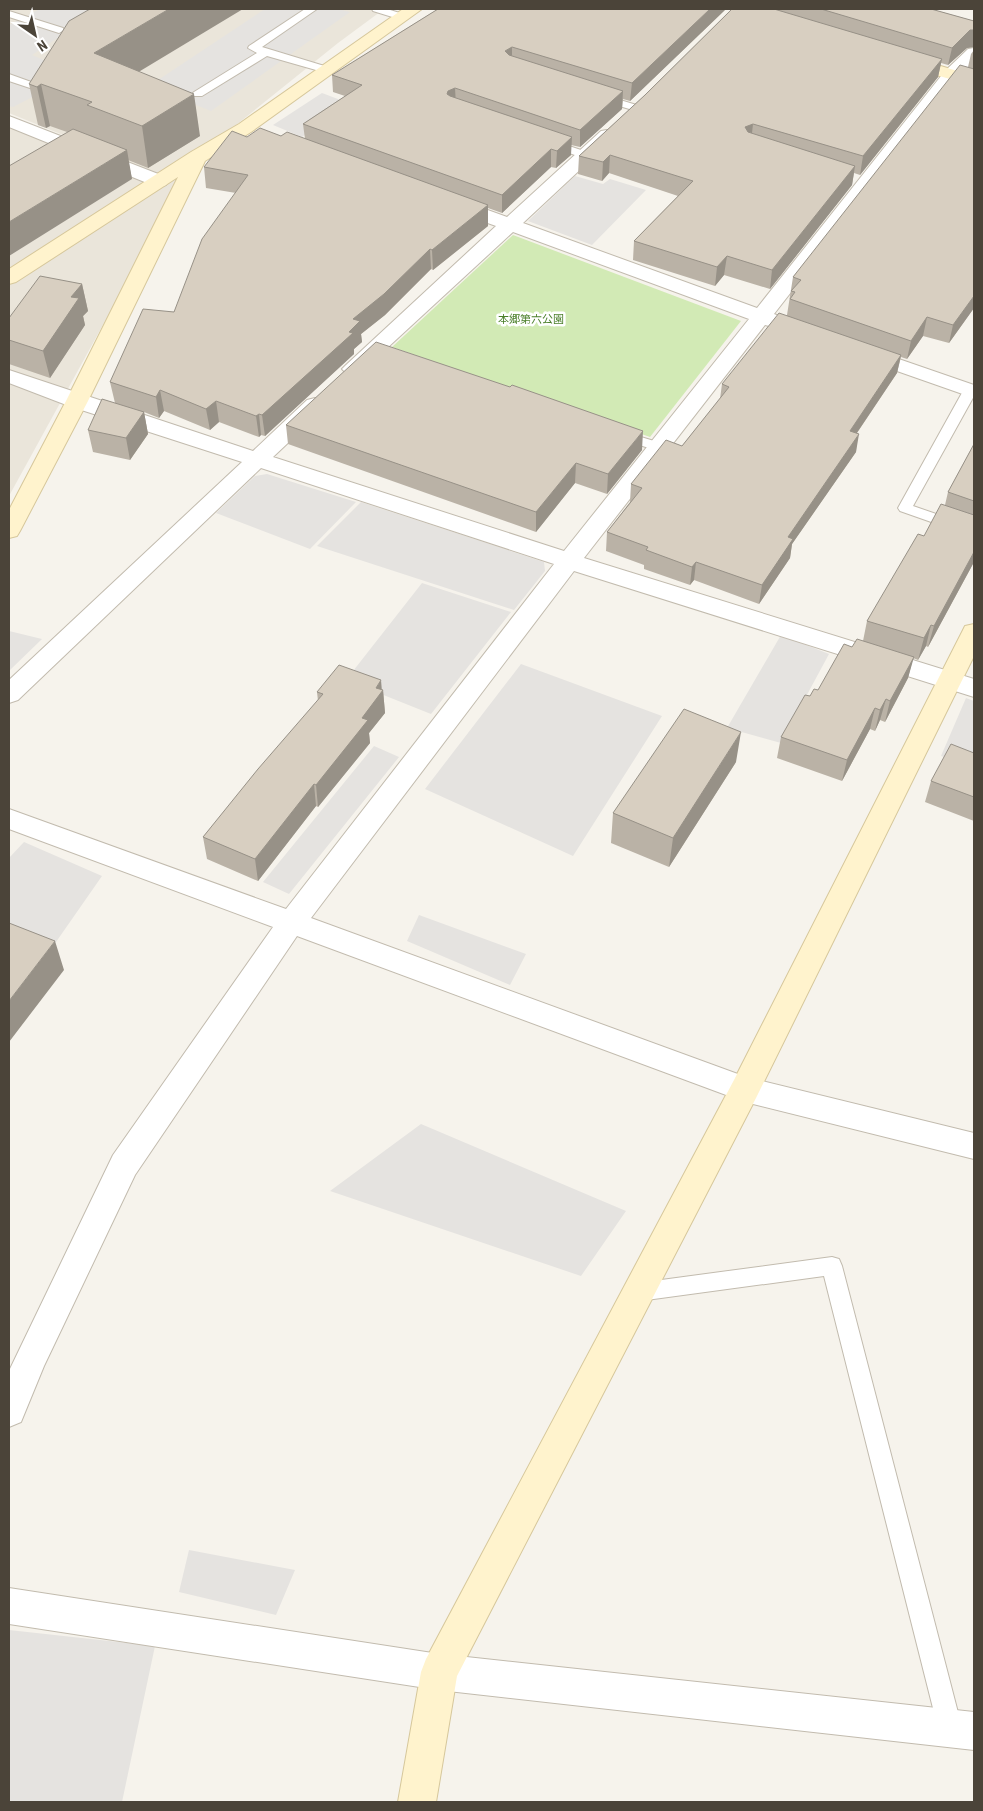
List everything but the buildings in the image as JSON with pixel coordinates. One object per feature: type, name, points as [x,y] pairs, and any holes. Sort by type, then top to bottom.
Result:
[{"type":"street","points":[[9,278],[198,156],[254,132],[327,70],[408,13]]},
{"type":"street","points":[[9,1412],[30,1360],[124,1165],[292,922],[569,561],[761,317],[862,181],[963,78],[974,53]]},
{"type":"street","points":[[887,55],[963,78]]},
{"type":"street","points":[[9,694],[333,388],[383,354],[510,224],[642,102]]},
{"type":"street","points":[[9,121],[159,181]]},
{"type":"street","points":[[9,531],[77,401],[198,156]]},
{"type":"street","points":[[437,198],[797,330]]},
{"type":"street","points":[[843,346],[972,392]]},
{"type":"street","points":[[9,376],[77,401],[569,561],[962,684]]},
{"type":"street","points":[[417,1802],[439,1672],[745,1089],[962,684],[974,632]]},
{"type":"street","points":[[9,819],[745,1089],[974,1146]]},
{"type":"street","points":[[9,1606],[439,1672],[962,1730]]},
{"type":"lane","points":[[9,13],[14,9]]},
{"type":"lane","points":[[312,9],[253,48],[327,70]]},
{"type":"lane","points":[[377,9],[408,13]]},
{"type":"lane","points":[[9,13],[59,30]]},
{"type":"lane","points":[[198,94],[266,52]]},
{"type":"lane","points":[[9,77],[30,85]]},
{"type":"lane","points":[[588,93],[642,102]]},
{"type":"lane","points":[[539,139],[586,155]]},
{"type":"lane","points":[[972,392],[905,508],[974,532]]},
{"type":"lane","points":[[613,432],[659,447]]},
{"type":"lane","points":[[639,1292],[832,1266],[962,1730]]},
{"type":"shaded area","points":[[9,9],[384,9],[338,43],[236,125],[159,174],[9,113]]},
{"type":"shaded area","points":[[40,9],[110,9],[65,33],[32,55],[77,74],[13,107],[9,106],[9,25]]},
{"type":"shaded area","points":[[265,9],[338,9],[350,12],[211,111],[149,86]]},
{"type":"shaded area","points":[[322,93],[351,104],[302,137],[273,125]]},
{"type":"shaded area","points":[[9,125],[158,183],[193,161],[9,496]]},
{"type":"shaded area","points":[[575,176],[603,184],[610,179],[646,190],[592,245],[528,221]]},
{"type":"shaded area","points":[[267,474],[356,502],[310,549],[216,513],[255,476]]},
{"type":"shaded area","points":[[361,502],[544,562],[545,571],[514,610],[317,546]]},
{"type":"shaded area","points":[[422,583],[511,612],[431,714],[346,680]]},
{"type":"shaded area","points":[[9,631],[42,639],[9,671]]},
{"type":"shaded area","points":[[781,635],[829,654],[781,743],[727,728]]},
{"type":"shaded area","points":[[521,664],[662,716],[573,856],[425,789]]},
{"type":"shaded area","points":[[966,698],[974,701],[974,767],[941,756]]},
{"type":"shaded area","points":[[374,746],[399,757],[289,894],[263,882]]},
{"type":"shaded area","points":[[24,842],[102,876],[56,942],[9,931],[9,858]]},
{"type":"shaded area","points":[[419,915],[526,954],[510,985],[407,941]]},
{"type":"shaded area","points":[[421,1124],[626,1211],[581,1276],[330,1191]]},
{"type":"shaded area","points":[[189,1550],[295,1570],[276,1615],[179,1592]]},
{"type":"shaded area","points":[[9,1630],[155,1646],[122,1802],[9,1802]]},
{"type":"green space","name":"本郷第六公園","points":[[513,235],[741,321],[650,437],[392,347]]}]
